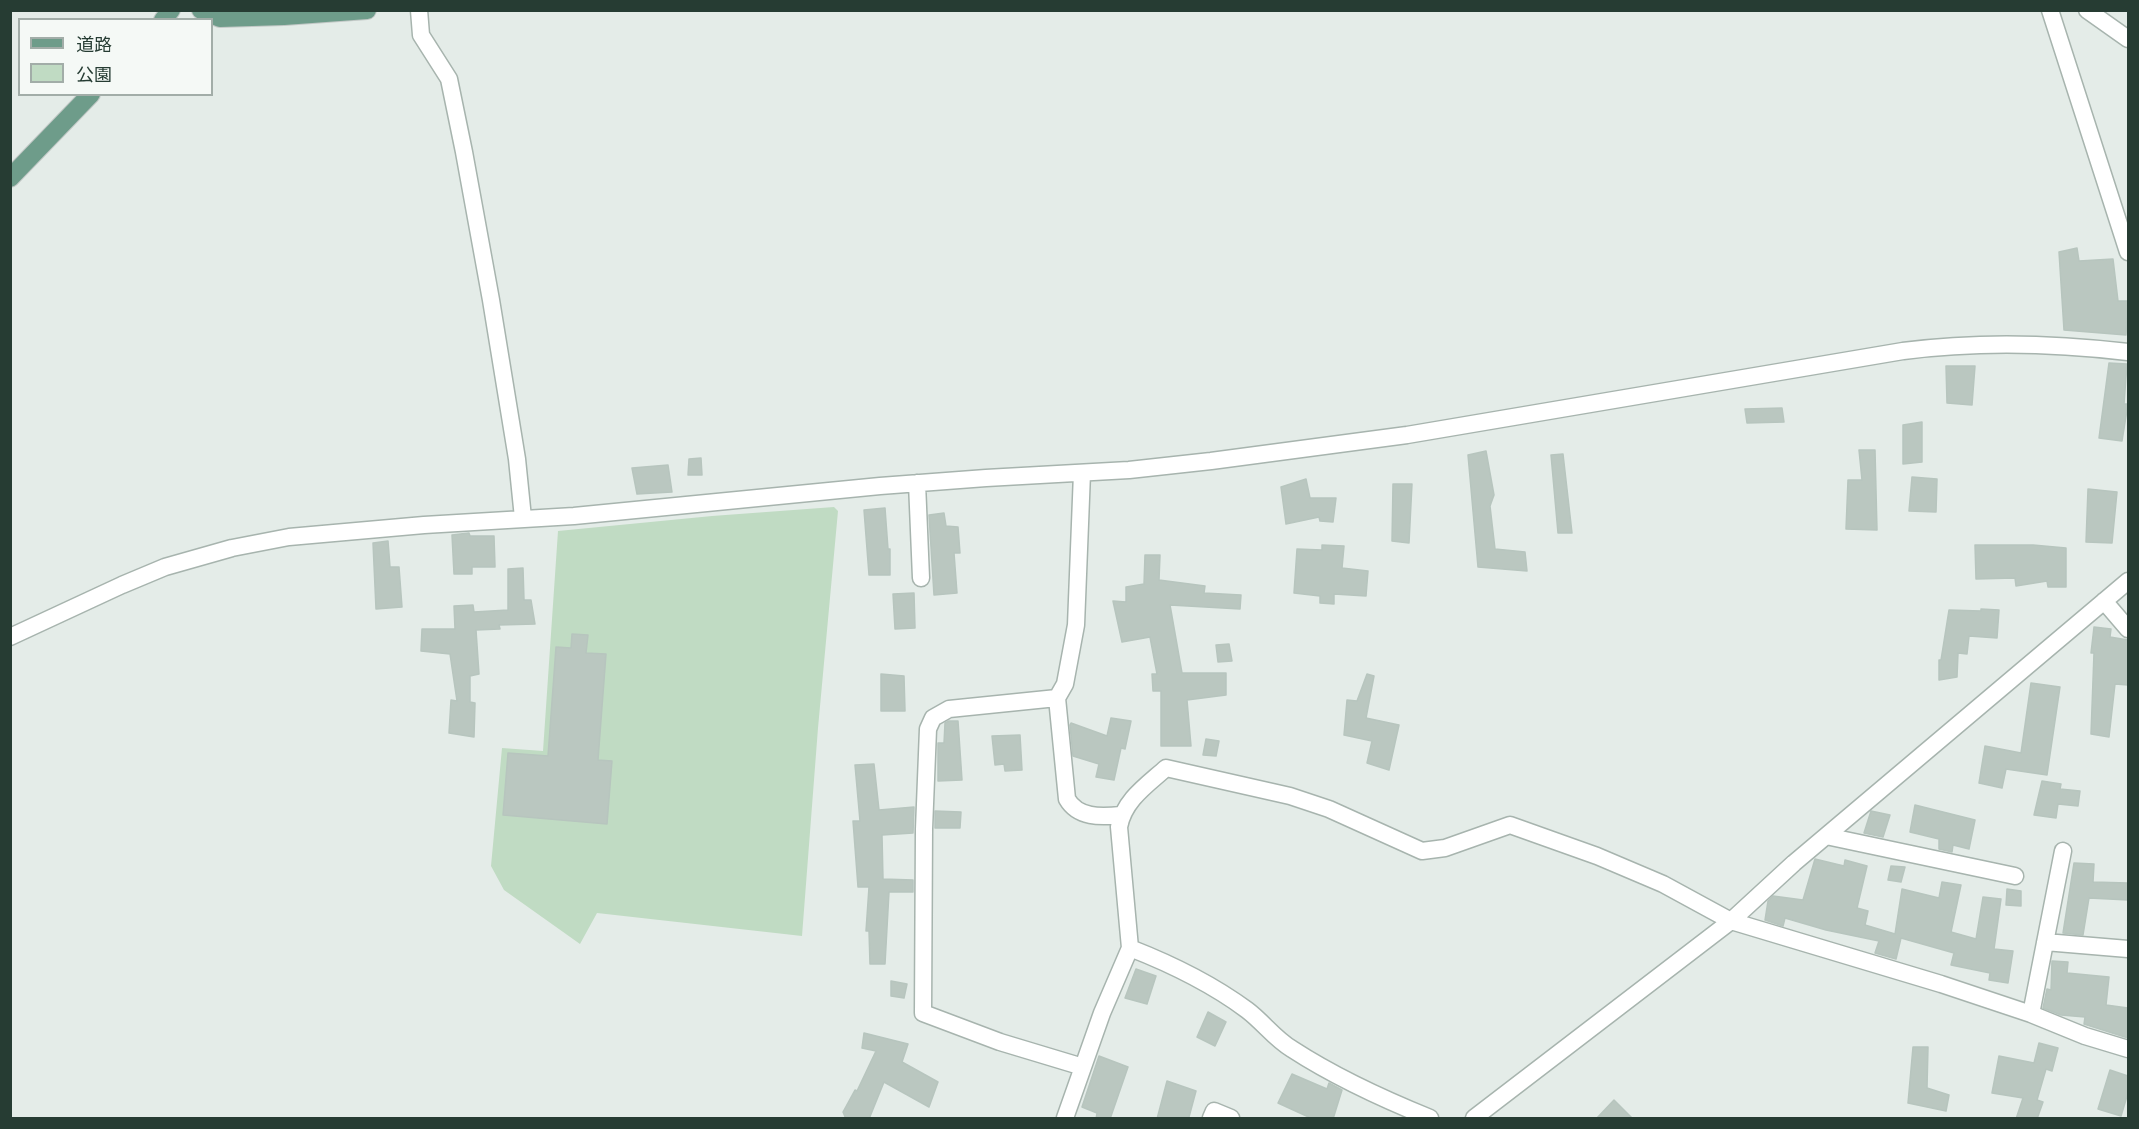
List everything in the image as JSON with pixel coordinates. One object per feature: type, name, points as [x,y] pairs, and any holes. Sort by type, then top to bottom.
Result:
[{"type":"main road","points":[[201,10],[220,18],[367,10]]},
{"type":"main road","points":[[10,178],[89,96]]},
{"type":"street","points":[[419,10],[421,35],[449,79],[464,152],[517,459],[523,518]]},
{"type":"street","points":[[2050,10],[2128,252]]},
{"type":"street","points":[[2087,10],[2128,39]]},
{"type":"street","points":[[10,637],[144,575],[188,560],[232,548],[318,533],[586,515],[917,483],[1129,470],[1211,461],[1407,435],[1948,345],[2034,344],[2128,352]]},
{"type":"street","points":[[1082,472],[1076,625],[1065,684],[1057,698],[1067,799],[1073,808],[1082,813],[1121,815]]},
{"type":"street","points":[[917,483],[921,578]]},
{"type":"street","points":[[1474,1119],[1731,921],[1826,836],[2128,581]]},
{"type":"street","points":[[2104,601],[2128,629]]},
{"type":"street","points":[[1057,698],[949,709],[933,718],[928,729],[924,829],[923,1014],[1000,1042],[1083,1067]]},
{"type":"street","points":[[1065,1119],[1102,1013],[1130,948],[1119,826],[1121,815],[1133,796],[1166,768],[1290,796],[1329,809],[1422,850],[1445,848],[1510,825],[1597,856],[1641,875],[1731,921],[2031,1014],[2085,1036],[2128,1049]]},
{"type":"street","points":[[1826,836],[2015,876]]},
{"type":"street","points":[[2031,1014],[2063,851]]},
{"type":"street","points":[[2045,942],[2128,949]]},
{"type":"street","points":[[1130,948],[1166,962],[1248,1010],[1289,1048],[1338,1076],[1430,1119]]},
{"type":"street","points":[[1211,1119],[1214,1111],[1231,1119]]},
{"type":"green space","points":[[834,507],[838,511],[802,936],[597,913],[580,944],[504,890],[491,866],[502,748],[543,751],[558,531]]},
{"type":"building","points":[[2077,248],[2079,261],[2113,259],[2118,301],[2128,301],[2126,335],[2064,330],[2059,252]]},
{"type":"building","points":[[2109,363],[2127,364],[2124,404],[2128,404],[2122,441],[2099,438]]},
{"type":"building","points":[[1946,366],[1975,366],[1972,405],[1947,403]]},
{"type":"building","points":[[1782,408],[1784,422],[1747,423],[1745,409]]},
{"type":"building","points":[[1922,422],[1922,462],[1903,464],[1903,425]]},
{"type":"building","points":[[1859,450],[1875,450],[1877,530],[1846,529],[1848,480],[1862,480]]},
{"type":"building","points":[[1486,451],[1494,495],[1490,506],[1495,549],[1525,552],[1527,571],[1478,567],[1468,455]]},
{"type":"building","points":[[1563,454],[1572,533],[1558,533],[1551,455]]},
{"type":"building","points":[[701,458],[702,475],[688,475],[689,459]]},
{"type":"building","points":[[668,465],[672,492],[637,494],[632,468]]},
{"type":"building","points":[[1912,477],[1937,479],[1936,512],[1909,511]]},
{"type":"building","points":[[1306,479],[1310,498],[1336,498],[1333,522],[1320,521],[1319,517],[1286,524],[1281,487]]},
{"type":"building","points":[[1393,484],[1412,484],[1409,543],[1392,541]]},
{"type":"building","points":[[2088,489],[2117,492],[2112,543],[2086,542]]},
{"type":"building","points":[[885,508],[888,549],[890,549],[890,575],[869,575],[864,510]]},
{"type":"building","points":[[944,513],[946,526],[958,527],[960,553],[954,553],[957,593],[934,595],[929,515]]},
{"type":"building","points":[[469,533],[470,536],[494,536],[495,567],[472,567],[472,574],[454,574],[452,535]]},
{"type":"building","points":[[388,541],[390,567],[399,567],[402,607],[376,609],[373,543]]},
{"type":"building","points":[[1322,545],[1344,546],[1342,568],[1368,571],[1366,596],[1334,594],[1334,604],[1320,603],[1320,596],[1294,593],[1297,549],[1322,550]]},
{"type":"building","points":[[1975,545],[2033,545],[2066,548],[2066,587],[2048,587],[2047,581],[2016,586],[2015,578],[1976,579]]},
{"type":"building","points":[[1145,555],[1160,555],[1159,580],[1205,586],[1204,593],[1241,595],[1240,609],[1170,605],[1182,673],[1226,673],[1226,695],[1187,700],[1191,746],[1161,746],[1161,691],[1153,691],[1152,674],[1157,674],[1150,637],[1122,642],[1113,601],[1126,602],[1126,587],[1144,584]]},
{"type":"building","points":[[523,568],[524,600],[531,600],[535,624],[499,625],[500,629],[476,630],[479,674],[470,676],[470,702],[475,703],[474,737],[449,733],[451,700],[457,701],[450,654],[421,651],[422,629],[455,629],[454,606],[473,605],[474,612],[508,610],[508,569]]},
{"type":"building","points":[[914,593],[915,628],[895,629],[893,594]]},
{"type":"building","points":[[1981,609],[1999,610],[1997,638],[1969,636],[1967,654],[1958,653],[1957,677],[1939,680],[1939,660],[1941,660],[1949,610],[1981,611]]},
{"type":"building","points":[[2094,627],[2111,629],[2110,637],[2128,640],[2128,685],[2115,684],[2109,737],[2091,734],[2094,653],[2091,653]]},
{"type":"building","points":[[572,634],[588,635],[586,653],[606,654],[598,760],[612,761],[607,824],[503,815],[508,753],[548,756],[556,647],[571,648]]},
{"type":"building","points":[[1229,644],[1232,661],[1218,662],[1216,645]]},
{"type":"building","points":[[881,674],[904,676],[905,711],[881,711]]},
{"type":"building","points":[[1367,674],[1374,676],[1366,718],[1399,725],[1389,770],[1367,763],[1372,741],[1344,735],[1347,700],[1357,701]]},
{"type":"building","points":[[2031,683],[2060,687],[2047,775],[2006,769],[2002,788],[1979,783],[1985,746],[2021,753]]},
{"type":"building","points":[[1111,718],[1131,721],[1125,749],[1121,748],[1114,780],[1096,777],[1099,764],[1073,756],[1070,725],[1071,723],[1107,736]]},
{"type":"building","points":[[958,721],[962,780],[938,781],[938,743],[944,743],[945,723]]},
{"type":"building","points":[[1020,735],[1022,770],[1005,771],[1004,764],[995,765],[992,736]]},
{"type":"building","points":[[1206,739],[1219,741],[1216,756],[1203,755]]},
{"type":"building","points":[[874,764],[879,810],[914,807],[913,833],[882,835],[883,879],[913,880],[913,892],[889,892],[885,964],[870,964],[869,931],[866,931],[869,887],[858,887],[853,821],[860,821],[855,765]]},
{"type":"building","points":[[2042,781],[2061,784],[2060,789],[2080,791],[2078,806],[2058,804],[2056,818],[2034,815]]},
{"type":"building","points":[[1915,805],[1975,820],[1969,849],[1953,845],[1952,852],[1939,849],[1939,839],[1910,832]]},
{"type":"building","points":[[935,811],[961,812],[960,828],[935,828]]},
{"type":"building","points":[[1871,811],[1890,815],[1883,837],[1864,833]]},
{"type":"building","points":[[1815,859],[1844,866],[1845,860],[1867,866],[1857,908],[1868,911],[1865,925],[1895,934],[1902,889],[1939,898],[1942,882],[1961,885],[1951,932],[1976,939],[1983,897],[2001,899],[1994,949],[2013,951],[2008,983],[1989,980],[1990,973],[1951,965],[1954,953],[1901,938],[1896,959],[1875,953],[1879,941],[1826,930],[1785,918],[1783,926],[1765,920],[1768,901],[1773,896],[1803,900]]},
{"type":"building","points":[[2074,863],[2094,864],[2093,882],[2128,883],[2128,900],[2089,898],[2083,935],[2063,933]]},
{"type":"building","points":[[1891,866],[1905,867],[1901,882],[1888,880]]},
{"type":"building","points":[[2007,889],[2021,891],[2021,906],[2006,905]]},
{"type":"building","points":[[2052,961],[2068,962],[2067,973],[2109,977],[2106,1005],[2128,1008],[2128,1038],[2084,1024],[2085,1017],[2061,1015],[2043,1008],[2047,989],[2051,990]]},
{"type":"building","points":[[1136,969],[1156,976],[1147,1004],[1125,998]]},
{"type":"building","points":[[891,981],[907,984],[904,998],[891,996]]},
{"type":"building","points":[[1208,1012],[1226,1022],[1215,1046],[1197,1037]]},
{"type":"building","points":[[864,1033],[908,1044],[902,1062],[938,1082],[929,1107],[884,1082],[869,1119],[846,1119],[843,1112],[855,1090],[857,1091],[876,1051],[862,1048]]},
{"type":"building","points":[[2039,1043],[2058,1048],[2052,1071],[2046,1069],[2037,1100],[2043,1102],[2037,1119],[2016,1119],[2023,1098],[1992,1093],[1999,1056],[2034,1063]]},
{"type":"building","points":[[1913,1047],[1928,1047],[1927,1088],[1949,1095],[1946,1111],[1908,1103]]},
{"type":"building","points":[[1099,1056],[1128,1067],[1110,1119],[1096,1119],[1097,1113],[1082,1107]]},
{"type":"building","points":[[2110,1070],[2128,1076],[2128,1093],[2121,1116],[2098,1109]]},
{"type":"building","points":[[1292,1074],[1327,1089],[1329,1083],[1342,1090],[1333,1119],[1313,1119],[1278,1103]]},
{"type":"building","points":[[1167,1081],[1196,1091],[1189,1117],[1157,1119]]},
{"type":"building","points":[[1614,1100],[1633,1119],[1596,1119]]}]
